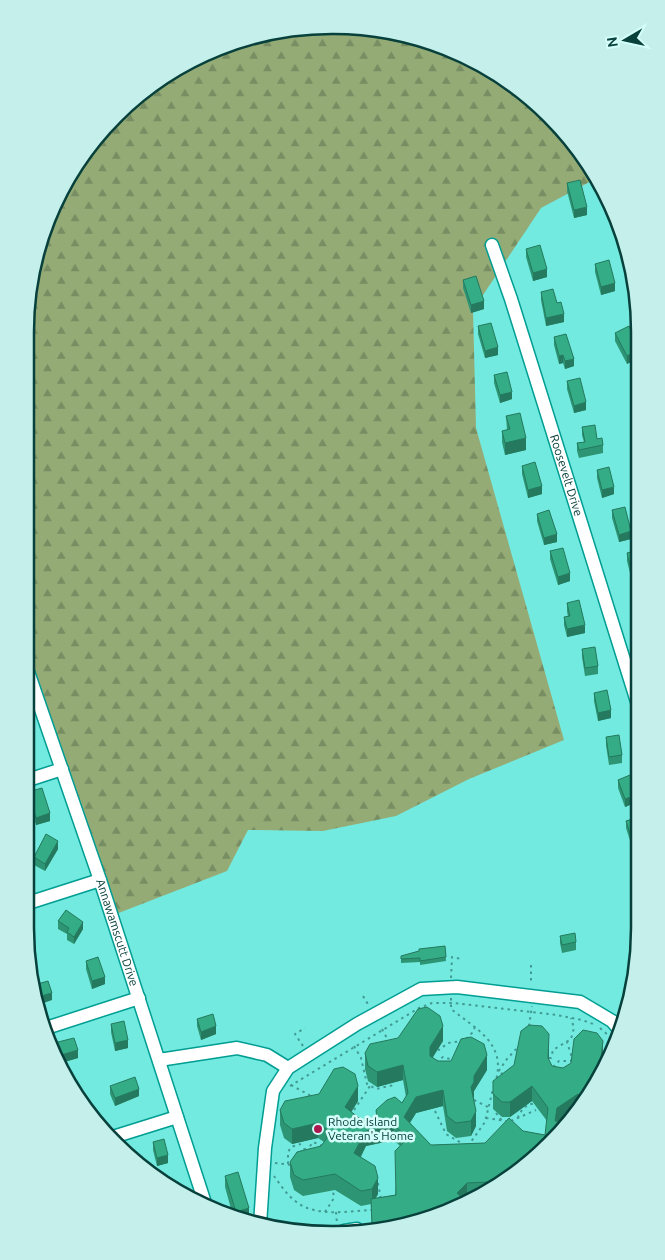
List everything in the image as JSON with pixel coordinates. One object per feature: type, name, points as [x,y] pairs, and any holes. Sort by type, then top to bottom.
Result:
[{"type":"street","name":"Roosevelt Drive","points":[[492,245],[517,318],[631,682]]},
{"type":"street","name":"Annawamscutt Drive","points":[[34,689],[100,880],[203,1196]]},
{"type":"street","points":[[34,778],[62,769]]},
{"type":"street","points":[[34,901],[100,880]]},
{"type":"street","points":[[260,1217],[265,1148],[273,1091],[288,1068],[357,1024],[421,989],[451,987],[580,1002],[615,1024]]},
{"type":"street","points":[[51,1026],[139,998]]},
{"type":"street","points":[[159,1060],[237,1048],[267,1054],[288,1068]]},
{"type":"street","points":[[118,1135],[176,1117]]},
{"type":"path","points":[[461,959],[452,957],[451,1009],[486,1035],[498,1062],[498,1072],[486,1118],[466,1152]]},
{"type":"path","points":[[528,1031],[534,989],[530,982],[531,965]]},
{"type":"path","points":[[285,1089],[382,1029],[419,1008],[432,1003],[450,1003],[531,1012],[582,1020],[598,1026],[610,1039]]},
{"type":"path","points":[[549,1058],[551,1058],[553,1050],[571,1039],[574,1028],[571,1018]]},
{"type":"path","points":[[438,1049],[448,1043],[468,1038],[476,1027]]},
{"type":"path","points":[[305,1028],[295,1034],[308,1055]]},
{"type":"path","points":[[382,1029],[391,1045]]},
{"type":"path","points":[[551,1070],[559,1061],[572,1061],[567,1042]]},
{"type":"path","points":[[498,1072],[507,1058],[520,1044]]},
{"type":"path","points":[[354,1046],[361,1058],[367,1084],[376,1090],[394,1085]]},
{"type":"path","points":[[432,1062],[436,1062],[443,1057],[455,1061]]},
{"type":"path","points":[[440,1059],[443,1064]]},
{"type":"path","points":[[435,1068],[436,1062]]},
{"type":"path","points":[[498,1072],[504,1074]]},
{"type":"path","points":[[291,1085],[314,1098]]},
{"type":"path","points":[[354,1110],[370,1086]]},
{"type":"path","points":[[474,1100],[488,1107]]},
{"type":"path","points":[[518,1118],[519,1113],[526,1106],[532,1104]]},
{"type":"path","points":[[486,1118],[511,1121],[536,1110]]},
{"type":"path","points":[[434,1111],[446,1134],[468,1146]]},
{"type":"path","points":[[496,1113],[502,1121]]},
{"type":"path","points":[[308,1149],[314,1142],[319,1143],[323,1145],[325,1153]]},
{"type":"path","points":[[288,1164],[288,1152],[291,1147],[301,1144]]},
{"type":"path","points":[[302,1156],[301,1149],[313,1149],[318,1152]]},
{"type":"path","points":[[308,1149],[311,1158]]},
{"type":"path","points":[[273,1169],[274,1157]]},
{"type":"path","points":[[273,1163],[294,1165]]},
{"type":"path","points":[[272,1179],[272,1174],[293,1200],[307,1209],[326,1212],[373,1210]]},
{"type":"path","points":[[374,1176],[379,1185],[381,1203]]},
{"type":"path","points":[[326,1212],[334,1198],[333,1191]]},
{"type":"path","points":[[336,1212],[337,1226]]},
{"type":"green space","points":[[313,34],[352,34],[391,39],[447,56],[498,84],[544,121],[570,151],[590,182],[541,208],[473,310],[476,428],[564,740],[469,779],[396,816],[323,831],[248,830],[227,871],[116,914],[34,684],[34,313],[39,274],[56,218],[84,167],[121,121],[167,84],[218,56],[274,39]]},
{"type":"building","points":[[580,180],[587,207],[574,210],[567,183]]},
{"type":"building","points":[[540,245],[547,269],[533,273],[526,249]]},
{"type":"building","points":[[609,260],[615,283],[601,287],[595,264]]},
{"type":"building","points":[[476,276],[484,301],[471,305],[463,280]]},
{"type":"building","points":[[553,289],[557,303],[561,302],[564,314],[546,318],[541,292]]},
{"type":"building","points":[[491,323],[498,347],[485,351],[478,326]]},
{"type":"building","points":[[629,326],[631,330],[631,354],[627,356],[615,333]]},
{"type":"building","points":[[566,334],[574,359],[565,361],[563,355],[559,356],[554,337]]},
{"type":"building","points":[[507,372],[512,392],[500,395],[494,375]]},
{"type":"building","points":[[580,378],[586,402],[574,406],[567,381]]},
{"type":"building","points":[[520,413],[526,438],[505,443],[502,431],[510,429],[506,416]]},
{"type":"building","points":[[595,425],[597,439],[602,438],[603,445],[579,450],[577,443],[585,442],[582,427]]},
{"type":"building","points":[[535,462],[542,486],[528,490],[522,466]]},
{"type":"building","points":[[609,467],[614,487],[602,490],[597,470]]},
{"type":"building","points":[[625,507],[631,531],[619,535],[612,510]]},
{"type":"building","points":[[549,510],[557,534],[544,538],[537,514]]},
{"type":"building","points":[[563,548],[570,573],[558,577],[550,551]]},
{"type":"building","points":[[631,552],[631,569],[627,553]]},
{"type":"building","points":[[579,600],[585,625],[567,629],[564,617],[570,616],[567,603]]},
{"type":"building","points":[[595,647],[598,666],[585,668],[582,649]]},
{"type":"building","points":[[607,690],[611,710],[598,713],[594,693]]},
{"type":"building","points":[[619,735],[622,755],[609,757],[606,737]]},
{"type":"building","points":[[630,775],[631,797],[625,799],[618,780]]},
{"type":"building","points":[[42,788],[50,813],[36,818],[34,812],[34,790]]},
{"type":"building","points":[[631,819],[631,837],[626,821]]},
{"type":"building","points":[[46,834],[58,841],[45,864],[34,857]]},
{"type":"building","points":[[66,910],[83,922],[74,937],[67,932],[69,928],[58,921]]},
{"type":"building","points":[[575,933],[576,942],[562,945],[560,936]]},
{"type":"building","points":[[445,946],[446,957],[420,961],[420,958],[401,959],[401,956],[419,951],[419,949]]},
{"type":"building","points":[[98,957],[105,977],[92,981],[86,961]]},
{"type":"building","points":[[48,981],[52,993],[42,996],[39,984]]},
{"type":"building","points":[[427,1007],[440,1016],[443,1026],[430,1047],[430,1056],[438,1061],[451,1061],[461,1039],[471,1037],[484,1044],[487,1055],[474,1076],[474,1082],[471,1087],[476,1111],[471,1121],[456,1123],[447,1116],[443,1090],[416,1097],[404,1117],[431,1145],[485,1143],[509,1118],[523,1131],[545,1135],[548,1108],[532,1086],[510,1102],[502,1102],[493,1094],[493,1081],[514,1065],[521,1031],[529,1025],[542,1026],[549,1034],[548,1058],[552,1066],[563,1068],[571,1063],[574,1039],[583,1030],[597,1033],[603,1041],[601,1058],[579,1096],[578,1094],[557,1108],[555,1121],[559,1121],[544,1139],[514,1165],[488,1182],[467,1183],[457,1193],[461,1197],[447,1204],[410,1216],[372,1224],[371,1199],[396,1195],[395,1151],[408,1138],[394,1125],[366,1131],[354,1153],[375,1166],[378,1178],[372,1189],[361,1191],[335,1174],[303,1180],[294,1175],[290,1162],[297,1152],[321,1146],[327,1138],[326,1129],[318,1123],[292,1129],[284,1123],[280,1110],[285,1101],[319,1094],[334,1069],[343,1067],[355,1074],[358,1086],[345,1107],[363,1121],[377,1119],[376,1110],[387,1100],[395,1097],[402,1103],[408,1093],[403,1065],[377,1072],[368,1066],[365,1053],[370,1044],[398,1038],[418,1009]]},
{"type":"building","points":[[213,1014],[216,1026],[201,1032],[197,1019]]},
{"type":"building","points":[[124,1021],[128,1040],[115,1043],[111,1024]]},
{"type":"building","points":[[74,1038],[78,1050],[62,1055],[56,1042]]},
{"type":"building","points":[[135,1077],[139,1089],[115,1098],[110,1086]]},
{"type":"building","points":[[164,1139],[168,1155],[157,1158],[153,1142]]},
{"type":"building","points":[[238,1172],[249,1208],[239,1211],[235,1210],[225,1176]]},
{"type":"place","name":"Rhode Island Veteran's Home","points":[[318,1129]]}]
